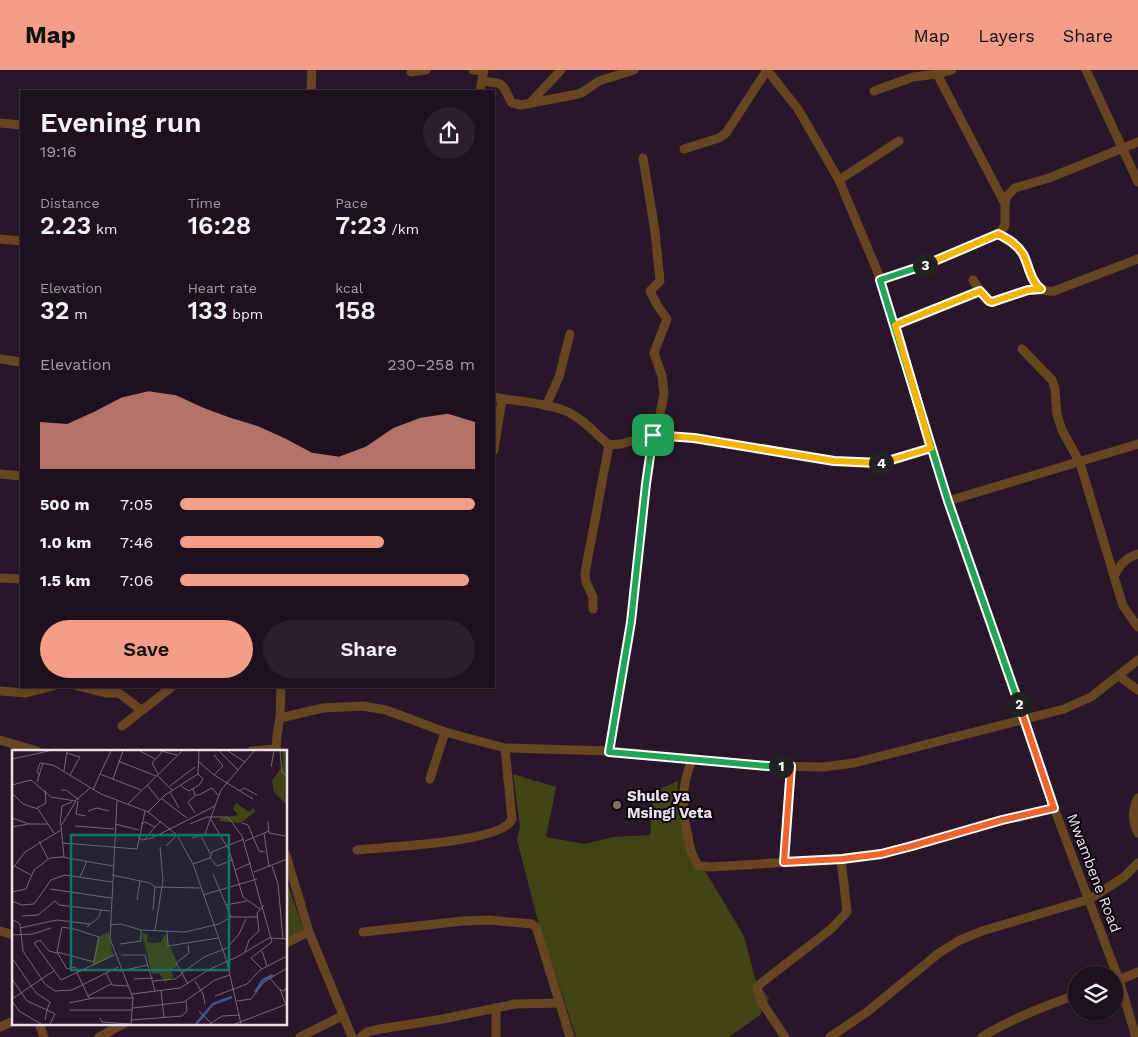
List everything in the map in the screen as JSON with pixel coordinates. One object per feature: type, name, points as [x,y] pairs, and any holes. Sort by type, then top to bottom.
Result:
[{"type":"street","points":[[311,90],[312,70]]},
{"type":"street","points":[[411,72],[426,70]]},
{"type":"street","points":[[473,70],[484,71],[480,90]]},
{"type":"street","points":[[530,104],[561,70]]},
{"type":"street","points":[[482,81],[502,85],[506,88],[512,103],[521,105],[578,94],[599,80],[634,70]]},
{"type":"street","points":[[684,149],[719,138],[726,133],[767,70]]},
{"type":"street","name":"Mwambene Road","points":[[767,70],[798,109],[839,180],[880,280],[948,501],[1054,808],[1090,900],[1111,966]]},
{"type":"street","points":[[874,91],[924,72],[937,74],[952,70]]},
{"type":"street","points":[[1086,70],[1138,182]]},
{"type":"street","points":[[937,74],[1005,204]]},
{"type":"street","points":[[0,123],[20,125]]},
{"type":"street","points":[[839,180],[899,141]]},
{"type":"street","points":[[880,280],[935,262],[998,234],[1005,226],[1007,196],[1015,188],[1049,178],[1138,142]]},
{"type":"street","points":[[609,752],[631,622],[653,435],[662,407],[664,382],[654,353],[666,319],[650,291],[660,280],[655,232],[643,158]]},
{"type":"street","points":[[998,234],[1009,240],[1022,252],[1034,281],[1041,289]]},
{"type":"street","points":[[0,240],[20,241]]},
{"type":"street","points":[[973,280],[980,291],[992,302],[1028,290],[1054,291],[1138,259]]},
{"type":"street","points":[[895,325],[980,291]]},
{"type":"street","points":[[546,406],[558,377],[570,334]]},
{"type":"street","points":[[1022,350],[1052,380],[1055,389],[1057,416],[1062,430],[1080,463],[1126,612],[1138,627]]},
{"type":"street","points":[[0,359],[20,362]]},
{"type":"street","points":[[495,437],[498,398],[567,411],[609,445],[621,444],[653,435],[694,438],[834,461],[870,464],[886,463],[931,448]]},
{"type":"street","points":[[948,501],[1080,463],[1138,444]]},
{"type":"street","points":[[593,609],[593,597],[586,582],[585,573],[609,445]]},
{"type":"street","points":[[0,474],[20,476]]},
{"type":"street","points":[[1114,576],[1124,561],[1138,554]]},
{"type":"street","points":[[0,578],[20,579]]},
{"type":"street","points":[[280,718],[323,708],[363,706],[394,712],[444,732],[505,748],[609,752],[768,766],[823,767],[854,763],[1064,709],[1101,691],[1138,660]]},
{"type":"street","points":[[1119,676],[1138,690]]},
{"type":"street","points":[[0,691],[26,693],[45,688]]},
{"type":"street","points":[[85,688],[119,694],[141,710]]},
{"type":"street","points":[[122,726],[171,688]]},
{"type":"street","points":[[276,750],[281,688]]},
{"type":"street","points":[[430,779],[444,732]]},
{"type":"street","points":[[0,740],[34,750]]},
{"type":"street","points":[[357,850],[453,841],[487,834],[511,824],[505,748]]},
{"type":"street","points":[[692,759],[684,783],[682,813],[693,859],[699,866],[711,867],[842,859],[881,854],[1002,820],[1054,808]]},
{"type":"street","points":[[784,862],[791,766]]},
{"type":"street","points":[[1138,798],[1133,814],[1134,824],[1138,833]]},
{"type":"street","points":[[785,1037],[761,1001],[757,988],[831,929],[847,912],[842,859]]},
{"type":"street","points":[[288,862],[309,932],[352,1037]]},
{"type":"street","points":[[830,1037],[867,1012],[939,953],[960,940],[982,930],[1090,900],[1124,877],[1138,863]]},
{"type":"street","points":[[363,932],[476,920],[532,924],[536,927],[570,1037]]},
{"type":"street","points":[[288,942],[309,932]]},
{"type":"street","points":[[1123,978],[1138,972]]},
{"type":"street","points":[[982,1037],[1030,1012],[1068,997]]},
{"type":"street","name":"Mwambene Road","points":[[1123,1001],[1136,1037]]},
{"type":"street","points":[[360,1037],[367,1032],[380,1029],[443,1019],[515,1004],[559,1003]]},
{"type":"street","points":[[496,1008],[496,1037]]},
{"type":"street","points":[[300,1037],[342,1016]]},
{"type":"street","points":[[0,1027],[12,1022]]},
{"type":"street","points":[[39,1024],[44,1037]]},
{"type":"street","points":[[99,1037],[123,1024]]},
{"type":"green space","points":[[513,774],[556,787],[546,837],[585,844],[613,837],[650,835],[653,792],[678,781],[677,805],[701,864],[744,936],[756,982],[769,998],[760,1015],[729,1037],[576,1037],[536,914],[517,840],[520,827]]},
{"type":"green space","points":[[288,885],[306,937],[288,945]]},
{"type":"place","name":"Shule ya Msingi Veta","points":[[617,805]]},
{"type":"route","points":[[653,435],[631,622],[609,752],[768,766],[791,766],[784,862],[842,859],[881,854],[1002,820],[1054,808],[948,501],[895,325],[880,280],[935,262],[998,234],[1016,245],[1022,252],[1037,286],[1041,289],[1028,290],[992,302],[985,298],[980,291],[895,325],[931,448],[886,463],[870,464],[834,461],[694,438],[653,435]]}]
